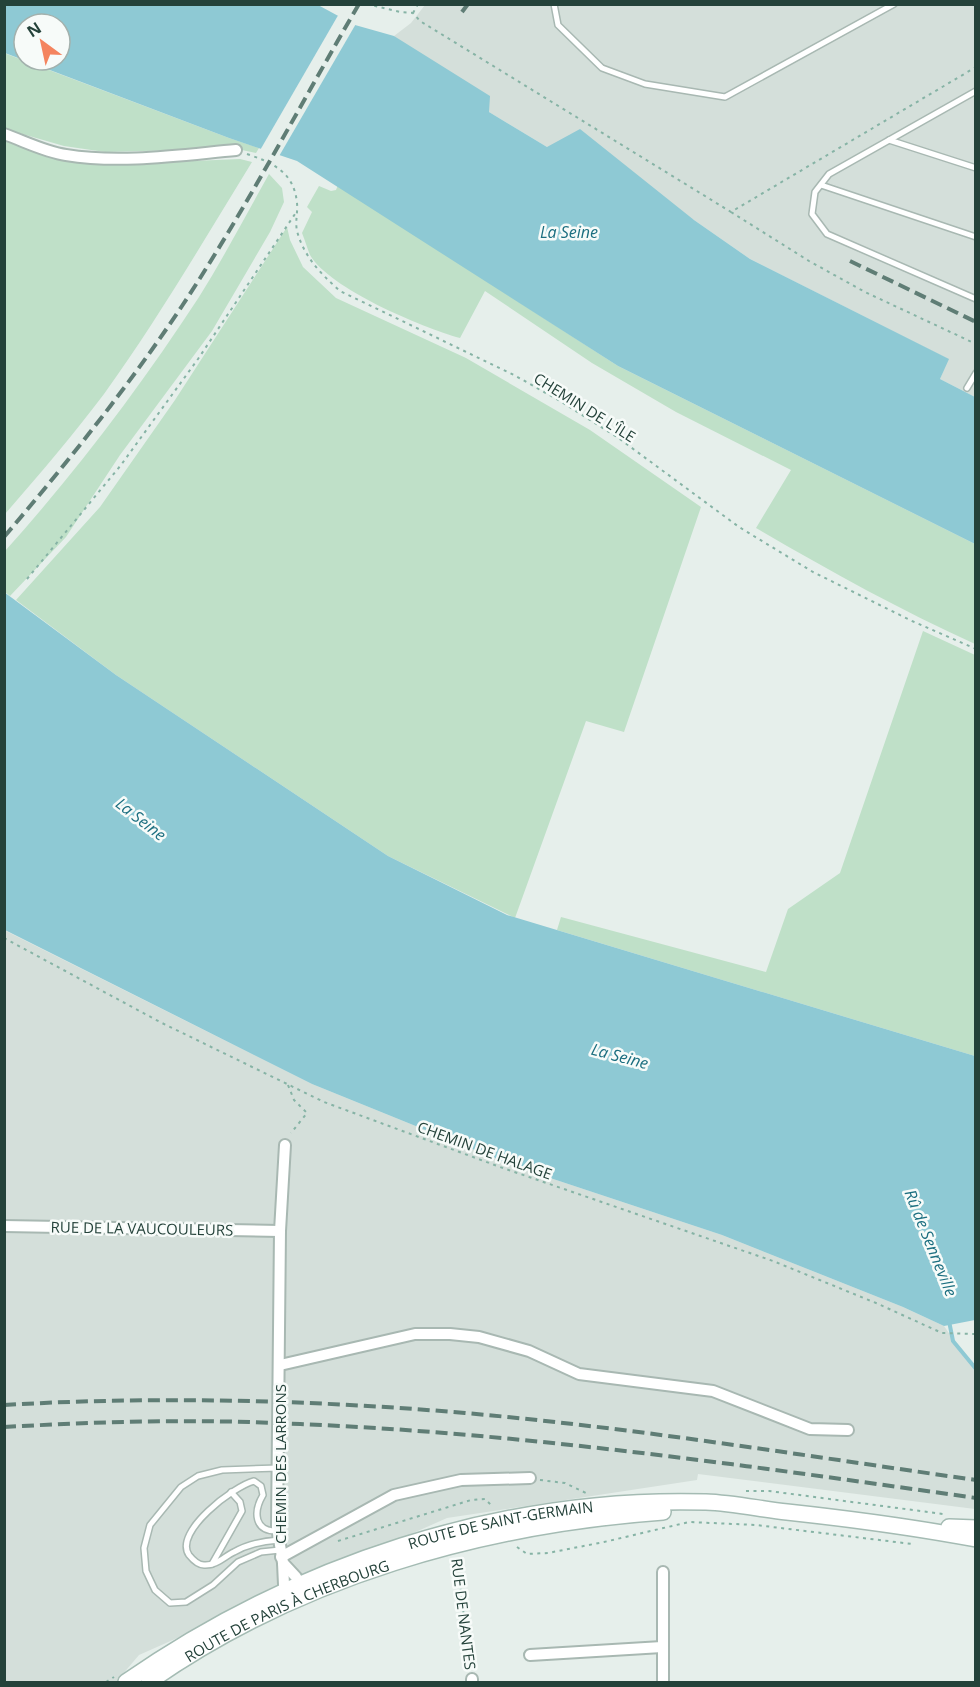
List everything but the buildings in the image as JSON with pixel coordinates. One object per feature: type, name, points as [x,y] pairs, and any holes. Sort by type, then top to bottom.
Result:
[{"type":"main road","name":"ROUTE DE SAINT-GERMAIN","points":[[126,1683],[206,1631],[245,1609],[304,1590],[328,1572],[420,1540],[475,1526],[541,1513],[602,1506],[706,1502],[907,1526]]},
{"type":"main road","name":"ROUTE DE PARIS À CHERBOURG","points":[[304,1590],[455,1545],[541,1526],[616,1516],[672,1512],[786,1512]]},
{"type":"main road","points":[[907,1526],[975,1528]]},
{"type":"main road","points":[[907,1526],[975,1539]]},
{"type":"main road","name":"ROUTE DE PARIS À CHERBOURG","points":[[149,1683],[289,1596]]},
{"type":"street","points":[[4,134],[64,155],[89,157],[178,155],[236,150]]},
{"type":"street","points":[[285,1145],[280,1231],[279,1365],[414,1334],[479,1337],[529,1350],[579,1374],[713,1391],[810,1429],[848,1430]]},
{"type":"street","name":"RUE DE LA VAUCOULEURS","points":[[4,1226],[280,1231]]},
{"type":"street","name":"CHEMIN DES LARRONS","points":[[279,1365],[280,1548],[283,1580],[289,1596]]},
{"type":"street","points":[[280,1548],[394,1496],[461,1480],[530,1478]]},
{"type":"street","name":"CHEMIN DES LARRONS","points":[[280,1548],[304,1590]]},
{"type":"street","points":[[663,1572],[663,1683]]},
{"type":"street","points":[[530,1654],[662,1647]]},
{"type":"lane","points":[[554,4],[558,25],[602,68],[645,84],[725,97],[894,4]]},
{"type":"lane","points":[[974,94],[830,174],[815,192],[812,214],[827,234],[975,299]]},
{"type":"lane","points":[[889,140],[975,168]]},
{"type":"lane","points":[[820,185],[975,237]]},
{"type":"lane","points":[[967,388],[975,373]]},
{"type":"lane","points":[[278,1468],[222,1470],[198,1476],[181,1487],[150,1525],[144,1548],[146,1571],[155,1590],[170,1603],[186,1602],[213,1585],[238,1562],[261,1551],[280,1548]]},
{"type":"lane","points":[[254,1481],[261,1486],[263,1495],[257,1515],[260,1526],[268,1532],[280,1548],[255,1543],[212,1564],[204,1565],[195,1562],[187,1553],[187,1539],[207,1511],[244,1483],[254,1481]]},
{"type":"lane","points":[[212,1564],[242,1511],[240,1502],[231,1492]]},
{"type":"path","points":[[367,4],[412,13],[420,21],[809,261],[846,282],[975,344]]},
{"type":"path","points":[[412,13],[418,4]]},
{"type":"path","points":[[731,212],[975,67]]},
{"type":"path","name":"CHEMIN DE L'ÎLE","points":[[236,150],[274,164],[285,175],[294,188],[298,206],[296,229],[303,249],[317,270],[340,291],[514,375],[617,437],[739,527],[795,561],[912,621],[975,649]]},
{"type":"path","points":[[27,579],[121,465],[198,359],[296,212]]},
{"type":"path","name":"CHEMIN DE HALAGE","points":[[4,938],[160,1022],[324,1102],[478,1159],[773,1261],[876,1303],[942,1334],[975,1334]]},
{"type":"path","points":[[285,1145],[290,1134],[307,1113],[294,1100],[288,1085]]},
{"type":"path","points":[[328,1544],[471,1500],[485,1499],[494,1507]]},
{"type":"path","points":[[517,1546],[527,1554],[548,1553],[657,1531],[689,1522],[756,1525],[914,1544]]},
{"type":"path","name":"RUE DE NANTES","points":[[455,1545],[472,1681]]},
{"type":"shaded area","points":[[425,5],[975,5],[975,397],[940,379],[948,359],[750,259],[694,220],[547,147],[489,112],[394,36],[411,23]]},
{"type":"shaded area","points":[[4,930],[312,1084],[517,1167],[722,1235],[903,1307],[944,1326],[975,1371],[975,1509],[698,1474],[697,1480],[447,1518],[139,1655],[116,1682],[5,1682]]},
{"type":"green space","points":[[4,53],[12,56],[12,72],[54,72],[259,148],[256,153],[228,147],[105,152],[64,146],[5,129]]},
{"type":"green space","points":[[4,141],[35,152],[97,165],[240,159],[252,162],[124,366],[80,425],[5,514]]},
{"type":"green space","points":[[269,174],[282,188],[284,202],[270,232],[212,331],[120,455],[66,537],[10,596],[5,592],[5,551],[107,428],[154,363],[199,297]]},
{"type":"green space","points":[[338,185],[618,366],[975,544],[975,644],[864,589],[756,528],[791,470],[676,412],[592,363],[485,291],[460,338],[401,316],[336,281],[310,255],[302,233],[312,212],[307,207],[319,186],[331,191],[336,190]]},
{"type":"green space","points":[[287,227],[290,240],[303,267],[336,298],[466,358],[590,430],[701,507],[624,732],[586,721],[515,918],[388,856],[116,675],[16,600],[100,507],[175,400]]},
{"type":"green space","points":[[923,631],[975,655],[975,1056],[557,930],[561,917],[766,972],[788,909],[840,873]]},
{"type":"water","name":"La Seine","points":[[4,5],[318,5],[355,25],[394,36],[490,96],[489,112],[547,147],[580,129],[694,220],[750,259],[949,359],[940,379],[975,397],[975,544],[618,366],[297,161],[229,138],[55,72],[72,72],[72,12],[12,12],[12,56],[5,53]]},
{"type":"water","points":[[4,592],[116,675],[388,856],[507,915],[975,1056],[975,1320],[944,1326],[903,1307],[722,1235],[517,1167],[312,1084],[5,930]]},
{"type":"pier","points":[[340,12],[357,22],[278,158],[259,152]]},
{"type":"waterway","name":"Rû de Senneville","points":[[949,1321],[953,1341],[976,1369]]},
{"type":"railway","points":[[4,537],[96,424],[182,306],[251,194],[359,4]]},
{"type":"railway","points":[[462,12],[468,4]]},
{"type":"railway","points":[[850,261],[976,322]]},
{"type":"railway","points":[[4,1405],[177,1400],[293,1402],[465,1413],[593,1426],[976,1480]]},
{"type":"railway","points":[[4,1427],[106,1422],[207,1421],[450,1433],[626,1451],[976,1498]]}]
